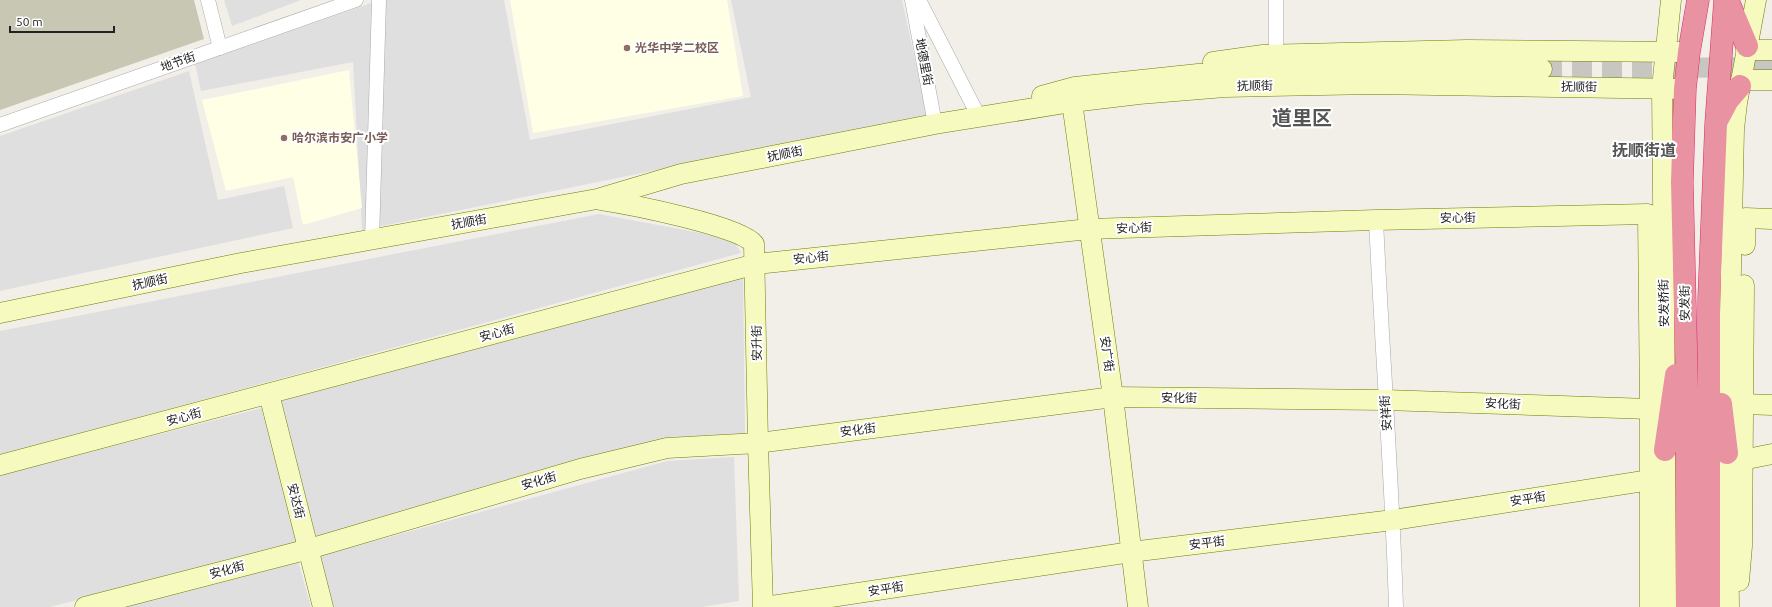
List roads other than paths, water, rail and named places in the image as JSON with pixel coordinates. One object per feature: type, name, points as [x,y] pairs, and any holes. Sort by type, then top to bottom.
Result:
[{"type":"highway","name":"安发街","points":[[1687,607],[1686,302],[1682,182],[1685,89],[1689,52],[1698,0]]},
{"type":"highway","name":"安发街","points":[[1709,607],[1709,299],[1716,124],[1726,0]]},
{"type":"highway","points":[[1716,124],[1743,65],[1726,0]]},
{"type":"highway","points":[[1709,299],[1734,456]]},
{"type":"highway","points":[[1665,450],[1686,302]]},
{"type":"main road","name":"安发桥街","points":[[1666,607],[1662,88],[1671,0]]},
{"type":"main road","points":[[1728,607],[1734,456],[1734,129],[1743,65],[1756,0]]},
{"type":"main road","name":"抚顺街","points":[[1127,81],[1185,66],[1263,55],[1467,50],[1689,52]]},
{"type":"main road","points":[[1743,65],[1772,50]]},
{"type":"main road","points":[[1743,65],[1772,80]]},
{"type":"main road","name":"抚顺街","points":[[979,117],[1075,87],[1198,74],[1270,71],[1542,69]]},
{"type":"main road","name":"抚顺街","points":[[0,313],[240,263],[597,199],[682,174],[935,124],[1072,102],[1139,94],[1225,87],[1374,84],[1685,89]]},
{"type":"main road","name":"安广街","points":[[1072,102],[1113,397],[1138,607]]},
{"type":"main road","name":"安升街","points":[[597,199],[653,209],[746,236],[754,244],[756,264],[758,443],[764,607]]},
{"type":"main road","name":"安心街","points":[[0,464],[756,264],[1089,229],[1376,220],[1648,214],[1650,408]]},
{"type":"main road","points":[[1738,607],[1742,546],[1734,456],[1743,404],[1745,218],[1772,218]]},
{"type":"main road","name":"安达街","points":[[269,394],[323,607]]},
{"type":"main road","name":"安化街","points":[[85,607],[309,549],[580,469],[667,448],[758,443],[1113,397],[1385,400],[1650,408]]},
{"type":"main road","points":[[1743,404],[1772,405]]},
{"type":"main road","points":[[1650,408],[1650,607]]},
{"type":"main road","points":[[1734,456],[1772,454]]},
{"type":"main road","name":"安平街","points":[[764,607],[1131,552],[1393,520],[1650,480]]},
{"type":"street","points":[[208,0],[220,48]]},
{"type":"street","name":"地节街","points":[[0,124],[356,0]]},
{"type":"street","points":[[372,240],[379,0]]},
{"type":"street","name":"地德里街","points":[[912,0],[935,124]]},
{"type":"street","points":[[920,0],[979,117]]},
{"type":"street","points":[[1276,0],[1276,55]]},
{"type":"street","name":"安祥街","points":[[1376,220],[1393,520],[1396,607]]},
{"type":"tunnel","points":[[1542,69],[1772,67]]},
{"type":"place","name":"光华中学二校区","points":[[627,48]]},
{"type":"place","name":"哈尔滨市安广小学","points":[[284,138]]},
{"type":"district","name":"道里区","points":[[1302,118]]},
{"type":"district","name":"抚顺街道","points":[[1644,150]]}]
